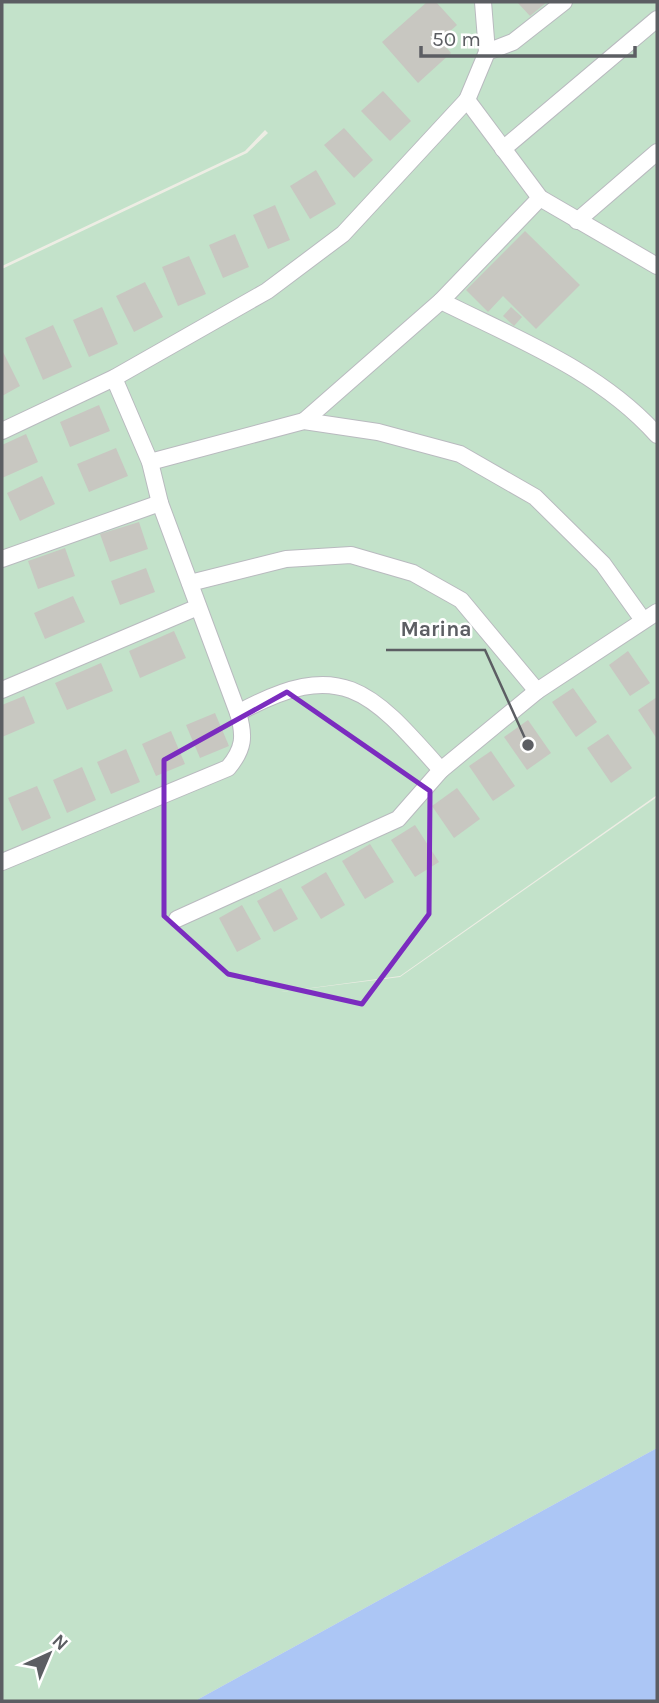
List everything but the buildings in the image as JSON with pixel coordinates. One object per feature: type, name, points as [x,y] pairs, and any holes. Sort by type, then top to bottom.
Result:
[{"type":"lane","points":[[2,431],[114,378],[268,291],[342,234],[467,100],[487,52],[483,2]]},
{"type":"lane","points":[[487,52],[513,42],[564,2]]},
{"type":"lane","points":[[503,149],[657,19]]},
{"type":"lane","points":[[467,100],[540,198],[657,266]]},
{"type":"lane","points":[[577,221],[657,152]]},
{"type":"lane","points":[[304,421],[441,301],[540,198]]},
{"type":"lane","points":[[441,301],[559,360],[604,386],[640,416],[657,435]]},
{"type":"lane","points":[[2,862],[228,768],[241,753],[244,732],[238,713],[160,503],[150,462],[114,378]]},
{"type":"lane","points":[[150,462],[304,421],[378,432],[460,454],[535,497],[603,564],[650,616],[537,691],[442,770],[398,819],[177,919]]},
{"type":"lane","points":[[2,559],[160,503]]},
{"type":"lane","points":[[190,583],[286,559],[351,555],[413,573],[461,600],[537,691]]},
{"type":"lane","points":[[2,690],[198,607]]},
{"type":"lane","points":[[238,713],[274,694],[313,683],[341,686],[370,698],[379,705],[442,770]]},
{"type":"highlighted area","points":[[287,692],[430,791],[429,914],[362,1004],[228,974],[164,916],[164,760]]},
{"type":"green space","points":[[2,2],[657,2],[657,795],[400,976],[281,992],[400,977],[657,797],[657,1448],[195,1701],[2,1701],[2,269],[247,153],[268,133],[265,130],[245,151],[2,266]]},
{"type":"water","points":[[657,1448],[657,1701],[195,1701]]},
{"type":"place","name":"Marina","points":[[528,745]]}]
